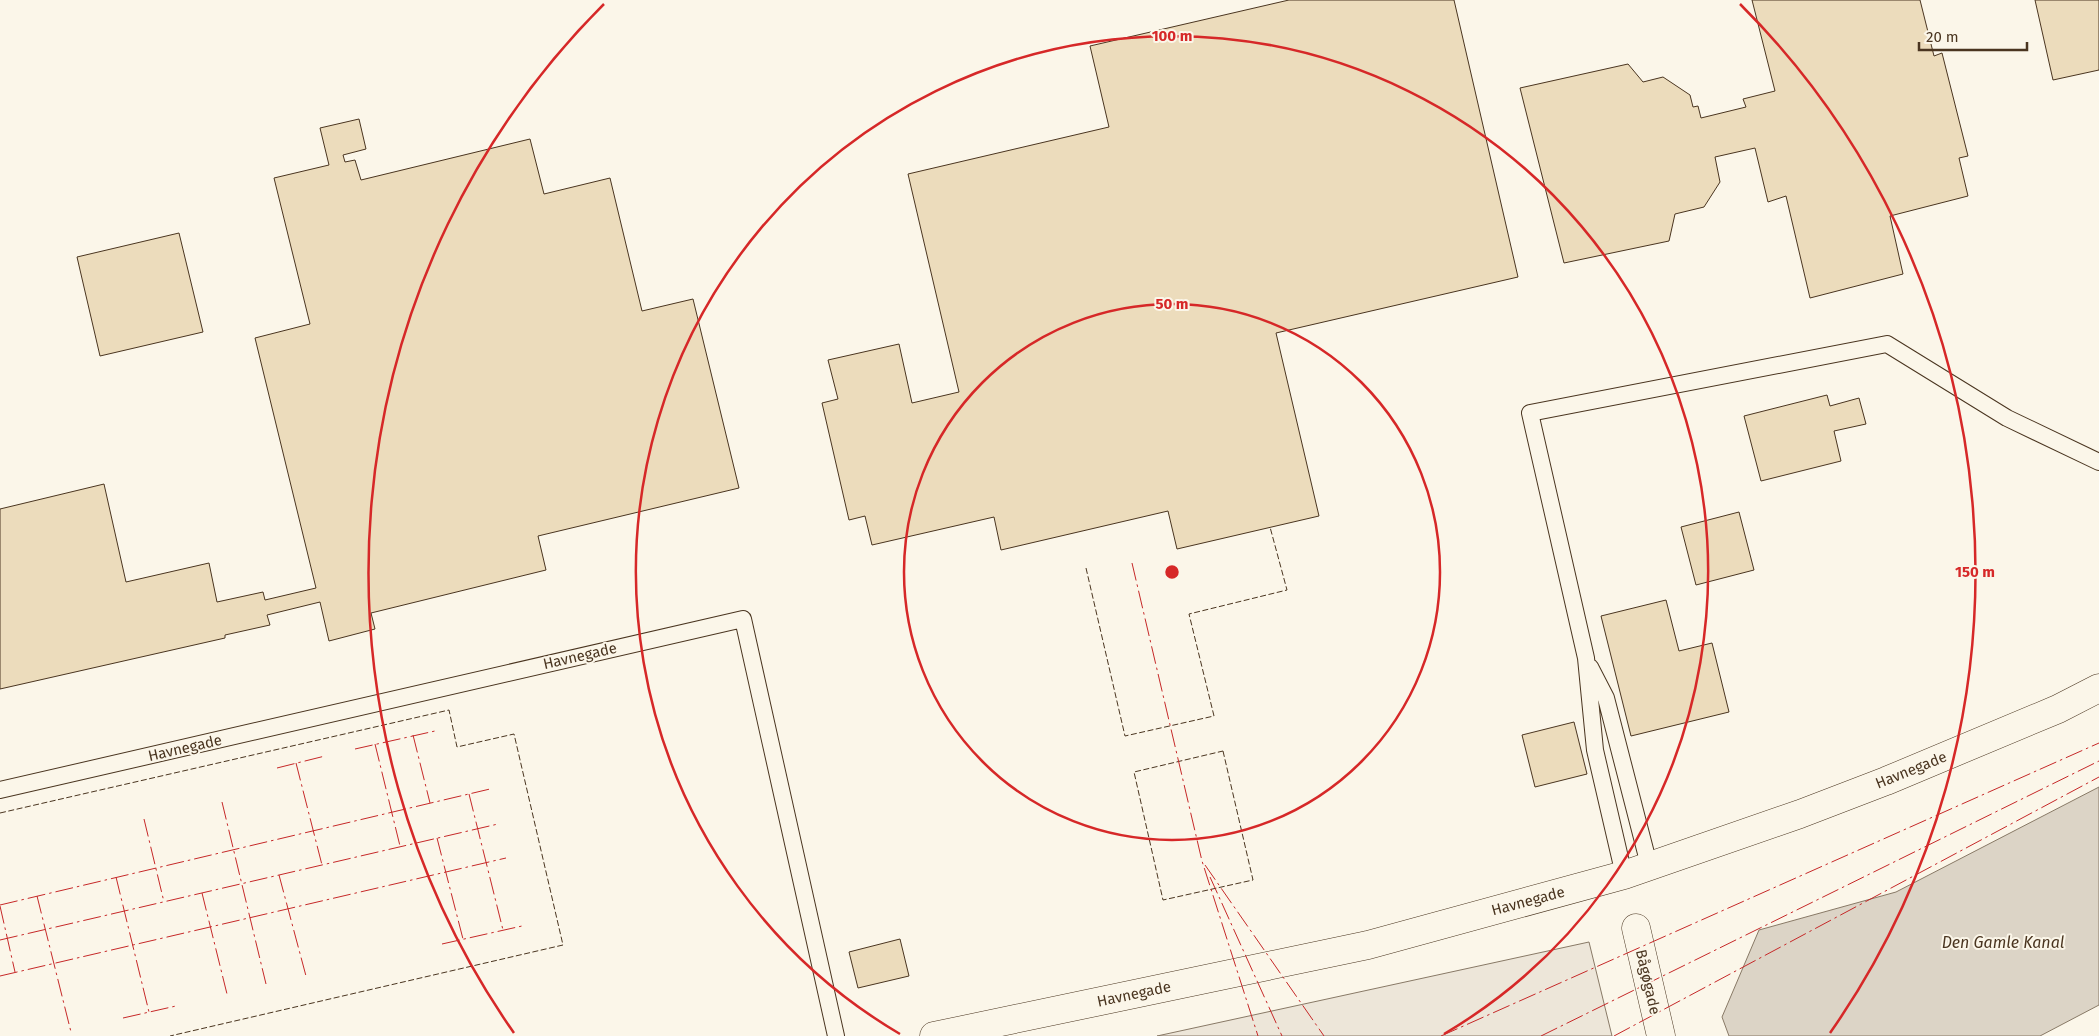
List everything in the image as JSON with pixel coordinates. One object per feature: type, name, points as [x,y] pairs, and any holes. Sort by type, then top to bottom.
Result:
[{"type":"street","name":"Havnegade","points":[[934,1036],[1368,945],[1636,870],[1800,814],[1886,781],[2058,709],[2099,688]]},
{"type":"street","name":"Bågøgade","points":[[1636,928],[1661,1036]]},
{"type":"lane","points":[[1636,870],[1595,750],[1586,658],[1530,413],[1886,344],[2007,418],[2099,462]]},
{"type":"lane","name":"Havnegade","points":[[0,790],[743,619],[836,1036]]},
{"type":"lane","points":[[1586,658],[1606,698],[1636,870]]},
{"type":"shaded area","points":[[1589,942],[1612,1036],[1157,1036]]},
{"type":"water","name":"Den Gamle Kanal","points":[[2099,787],[2099,1005],[2040,1036],[1729,1036],[1722,1017],[1759,930],[1896,892]]},
{"type":"building","points":[[1289,0],[1454,0],[1518,277],[1276,333],[1319,516],[1177,549],[1168,511],[1001,550],[994,517],[872,545],[865,516],[849,520],[822,403],[838,399],[828,360],[899,344],[912,403],[959,392],[908,174],[1109,127],[1090,46]]},
{"type":"building","points":[[1752,0],[1920,0],[1934,56],[1942,53],[1968,156],[1959,158],[1968,196],[1890,216],[1903,274],[1810,298],[1786,196],[1768,202],[1755,148],[1715,157],[1720,182],[1704,207],[1675,214],[1669,241],[1564,263],[1520,88],[1628,64],[1643,82],[1663,77],[1690,95],[1693,107],[1698,106],[1701,118],[1746,107],[1743,99],[1775,91]]},
{"type":"building","points":[[2035,0],[2099,0],[2099,70],[2053,80]]},
{"type":"building","points":[[359,119],[366,149],[343,155],[345,162],[355,160],[361,180],[530,139],[544,194],[610,178],[642,311],[693,299],[739,488],[538,536],[546,570],[371,613],[375,629],[329,641],[320,602],[267,615],[270,625],[225,635],[225,638],[0,689],[0,509],[104,484],[126,582],[209,563],[217,602],[263,592],[265,600],[316,588],[255,338],[310,324],[274,178],[329,165],[320,128]]},
{"type":"building","points":[[179,233],[203,332],[100,356],[77,257]]},
{"type":"building","points":[[1827,395],[1830,406],[1859,398],[1866,424],[1834,431],[1841,461],[1761,481],[1744,416]]},
{"type":"building","points":[[1739,512],[1754,570],[1696,585],[1681,527]]},
{"type":"building","points":[[1666,600],[1679,651],[1712,643],[1729,712],[1631,736],[1601,616]]},
{"type":"building","points":[[1574,722],[1587,774],[1535,787],[1522,735]]},
{"type":"building","points":[[900,939],[909,976],[858,988],[849,952]]},
{"type":"fence","points":[[1086,568],[1125,736],[1214,716],[1189,614],[1287,590],[1270,527]]},
{"type":"fence","points":[[0,813],[449,710],[457,747],[514,734],[563,945],[170,1036]]},
{"type":"fence","points":[[1223,751],[1253,880],[1163,900],[1134,772],[1223,751]]},
{"type":"power","points":[[1132,563],[1202,861],[1258,1036]]},
{"type":"power","points":[[355,749],[435,731]]},
{"type":"power","points":[[413,735],[430,803]]},
{"type":"power","points":[[1441,1036],[2099,743]]},
{"type":"power","points":[[375,744],[400,846]]},
{"type":"power","points":[[277,768],[325,756]]},
{"type":"power","points":[[1541,1036],[2099,761]]},
{"type":"power","points":[[296,763],[322,865]]},
{"type":"power","points":[[1614,1036],[2099,777]]},
{"type":"power","points":[[0,905],[490,789]]},
{"type":"power","points":[[469,794],[503,930]]},
{"type":"power","points":[[222,802],[266,984]]},
{"type":"power","points":[[144,819],[164,902]]},
{"type":"power","points":[[0,940],[498,824]]},
{"type":"power","points":[[437,838],[463,939]]},
{"type":"power","points":[[0,976],[506,858]]},
{"type":"power","points":[[1205,865],[1324,1036]]},
{"type":"power","points":[[279,875],[306,976]]},
{"type":"power","points":[[116,877],[149,1012]]},
{"type":"power","points":[[1210,877],[1282,1036]]},
{"type":"power","points":[[202,893],[227,994]]},
{"type":"power","points":[[37,896],[71,1032]]},
{"type":"power","points":[[0,906],[15,972]]},
{"type":"power","points":[[442,944],[522,926]]},
{"type":"power","points":[[123,1018],[176,1006]]}]
